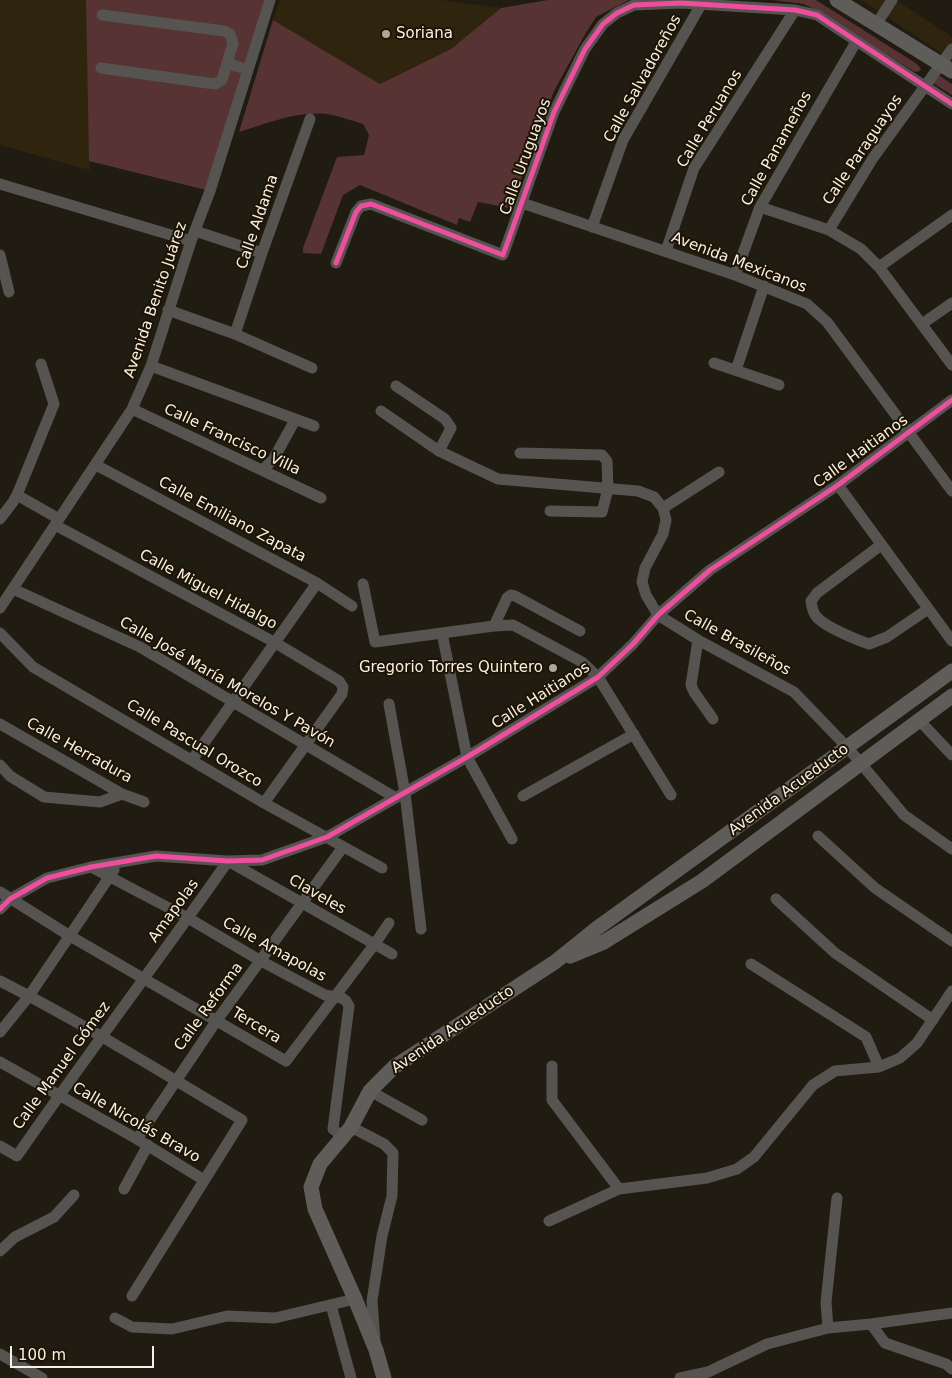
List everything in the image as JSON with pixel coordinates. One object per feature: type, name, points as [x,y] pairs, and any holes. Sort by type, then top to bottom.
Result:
[{"type":"main road","points":[[837,0],[947,68]]},
{"type":"main road","name":"Avenida Acueducto","points":[[384,1378],[376,1350],[356,1299],[315,1209],[311,1187],[320,1164],[346,1131],[370,1091],[394,1067],[555,962],[596,929],[952,672]]},
{"type":"main road","name":"Avenida Acueducto","points":[[555,962],[604,942],[702,881],[952,696]]},
{"type":"street","name":"Avenida Benito Juárez","points":[[0,608],[132,409],[152,366],[168,310],[210,191],[270,0]]},
{"type":"street","points":[[877,23],[892,0]]},
{"type":"street","points":[[681,1],[795,10],[817,15],[952,104]]},
{"type":"street","name":"Calle Uruguayos","points":[[336,263],[356,212],[361,206],[371,204],[503,255],[554,112],[585,49],[603,24],[617,13],[634,5],[681,1]]},
{"type":"street","name":"Calle Salvadoreños","points":[[592,227],[623,140],[702,3]]},
{"type":"street","name":"Calle Peruanos","points":[[666,251],[694,168],[795,10]]},
{"type":"street","points":[[101,68],[215,84],[222,80],[233,43],[230,34],[224,31],[102,15]]},
{"type":"street","name":"Calle Panameños","points":[[735,275],[760,207],[856,42]]},
{"type":"street","name":"Calle Paraguayos","points":[[829,230],[873,158],[926,86],[947,68],[952,49]]},
{"type":"street","points":[[227,63],[248,70]]},
{"type":"street","name":"Calle Aldama","points":[[235,334],[310,119]]},
{"type":"street","points":[[0,184],[262,253]]},
{"type":"street","name":"Avenida Mexicanos","points":[[522,203],[735,275],[807,304],[827,322],[952,492]]},
{"type":"street","points":[[760,207],[829,230],[861,248],[879,267],[952,365]]},
{"type":"street","points":[[879,267],[952,215]]},
{"type":"street","points":[[0,255],[9,292]]},
{"type":"street","points":[[736,370],[764,286]]},
{"type":"street","points":[[922,324],[952,303]]},
{"type":"street","points":[[168,310],[235,334],[312,368]]},
{"type":"street","points":[[714,363],[779,385]]},
{"type":"street","points":[[0,519],[17,495],[54,404],[41,364]]},
{"type":"street","points":[[152,366],[314,426]]},
{"type":"street","points":[[396,386],[445,418],[451,428],[438,451]]},
{"type":"street","name":"Calle Haitianos","points":[[0,909],[10,900],[47,878],[91,867],[156,856],[228,861],[262,860],[327,837],[467,757],[598,677],[633,644],[658,615],[710,570],[838,486],[952,400]]},
{"type":"street","name":"Calle Francisco Villa","points":[[132,409],[320,498]]},
{"type":"street","points":[[381,411],[438,451],[498,479],[608,490],[638,491],[654,497],[663,508],[719,472]]},
{"type":"street","points":[[262,470],[273,460],[295,420]]},
{"type":"street","points":[[520,453],[602,455],[608,461],[608,490],[602,512],[550,511]]},
{"type":"street","name":"Calle Emiliano Zapata","points":[[96,465],[317,583],[352,606]]},
{"type":"street","points":[[838,486],[952,641]]},
{"type":"street","name":"Calle Miguel Hidalgo","points":[[17,495],[57,522],[274,642],[339,682],[343,687],[342,694],[307,744]]},
{"type":"street","name":"Calle Brasileños","points":[[663,508],[666,520],[663,534],[645,568],[642,582],[646,595],[658,615],[698,640],[794,692],[848,748],[904,815],[952,849]]},
{"type":"street","points":[[881,545],[817,593],[811,601],[812,610],[817,618],[855,639],[869,644],[887,636],[928,609]]},
{"type":"street","points":[[192,760],[317,583]]},
{"type":"street","points":[[363,584],[375,642],[513,625],[582,662],[598,677],[671,794]]},
{"type":"street","name":"Calle José María Morelos Y Pavón","points":[[12,589],[140,647],[307,744],[400,795]]},
{"type":"street","points":[[494,626],[510,595],[580,631]]},
{"type":"street","name":"Calle Pascual Orozco","points":[[0,633],[33,667],[264,803],[382,868]]},
{"type":"street","points":[[442,633],[467,757],[512,839]]},
{"type":"street","points":[[698,640],[691,685],[713,719]]},
{"type":"street","points":[[389,704],[400,795],[421,928]]},
{"type":"street","points":[[919,720],[952,755]]},
{"type":"street","name":"Calle Herradura","points":[[0,724],[122,794],[144,802]]},
{"type":"street","points":[[523,796],[634,734]]},
{"type":"street","points":[[264,803],[307,744]]},
{"type":"street","points":[[0,765],[10,776],[44,796],[100,802],[122,794]]},
{"type":"street","points":[[818,836],[875,888],[952,940]]},
{"type":"street","name":"Calle Reforma","points":[[137,1139],[217,1020],[343,847]]},
{"type":"street","name":"Claveles","points":[[228,861],[392,954]]},
{"type":"street","name":"Amapolas","points":[[143,978],[228,861]]},
{"type":"street","points":[[0,1032],[30,996],[119,862]]},
{"type":"street","name":"Calle Amapolas","points":[[91,867],[188,918],[260,961],[325,995],[346,1001],[349,1006],[333,1129],[346,1131]]},
{"type":"street","points":[[0,892],[70,936],[217,1020]]},
{"type":"street","points":[[776,899],[834,953],[933,1020]]},
{"type":"street","name":"Tercera","points":[[217,1020],[286,1062],[374,945],[388,923]]},
{"type":"street","points":[[751,964],[866,1037],[879,1067]]},
{"type":"street","name":"Calle Manuel Gómez","points":[[0,1146],[16,1156],[143,978]]},
{"type":"street","points":[[0,981],[102,1037],[242,1120],[132,1296]]},
{"type":"street","points":[[549,1221],[619,1188],[707,1178],[737,1168],[754,1157],[812,1084],[835,1071],[879,1067],[900,1058],[917,1043],[952,991]]},
{"type":"street","name":"Calle Nicolás Bravo","points":[[0,1062],[148,1145],[204,1180]]},
{"type":"street","points":[[552,1066],[552,1100],[619,1188]]},
{"type":"street","points":[[370,1091],[422,1120]]},
{"type":"street","points":[[346,1131],[384,1144],[393,1154],[392,1196],[382,1236],[372,1301],[376,1350]]},
{"type":"street","points":[[124,1189],[148,1145]]},
{"type":"street","points":[[0,1251],[15,1237],[54,1217],[74,1195]]},
{"type":"street","points":[[828,1328],[826,1302],[837,1198]]},
{"type":"street","points":[[115,1318],[132,1327],[172,1329],[227,1316],[275,1318],[356,1299]]},
{"type":"street","points":[[331,1305],[350,1378]]},
{"type":"street","points":[[680,1378],[708,1372],[767,1344],[828,1328],[952,1313]]},
{"type":"street","points":[[871,1324],[885,1342],[946,1364],[952,1369]]},
{"type":"street","points":[[0,1354],[42,1378]]},
{"type":"shaded area","points":[[0,0],[86,0],[90,170],[0,145]]},
{"type":"shaded area","points":[[86,0],[270,0],[210,191],[89,161]]},
{"type":"shaded area","points":[[280,0],[442,0],[501,8],[451,49],[380,84],[273,20]]},
{"type":"shaded area","points":[[548,0],[629,0],[596,17],[584,36],[554,91],[510,208],[478,202],[470,222],[459,218],[457,225],[360,185],[343,195],[321,254],[303,253],[303,248],[337,157],[364,155],[369,135],[363,124],[336,116],[320,114],[297,115],[239,132],[273,20],[380,84],[451,49],[501,8]]},
{"type":"shaded area","points":[[773,0],[816,0],[917,64],[921,69],[915,72],[810,7],[803,4]]},
{"type":"shaded area","points":[[861,0],[896,0],[952,37],[952,60]]},
{"type":"shaded area","points":[[940,76],[952,84],[952,95],[931,82]]},
{"type":"cycle path","points":[[336,263],[356,212],[361,206],[371,204],[503,255],[554,112],[585,49],[603,24],[617,13],[634,5],[681,3],[795,10],[817,15],[952,104]]},
{"type":"cycle path","points":[[0,909],[10,899],[47,878],[91,867],[156,856],[228,861],[262,860],[327,837],[467,757],[598,677],[633,644],[658,615],[710,570],[838,485],[952,400]]},
{"type":"place","name":"Soriana","points":[[386,34]]},
{"type":"place","name":"Gregorio Torres Quintero","points":[[553,668]]}]
